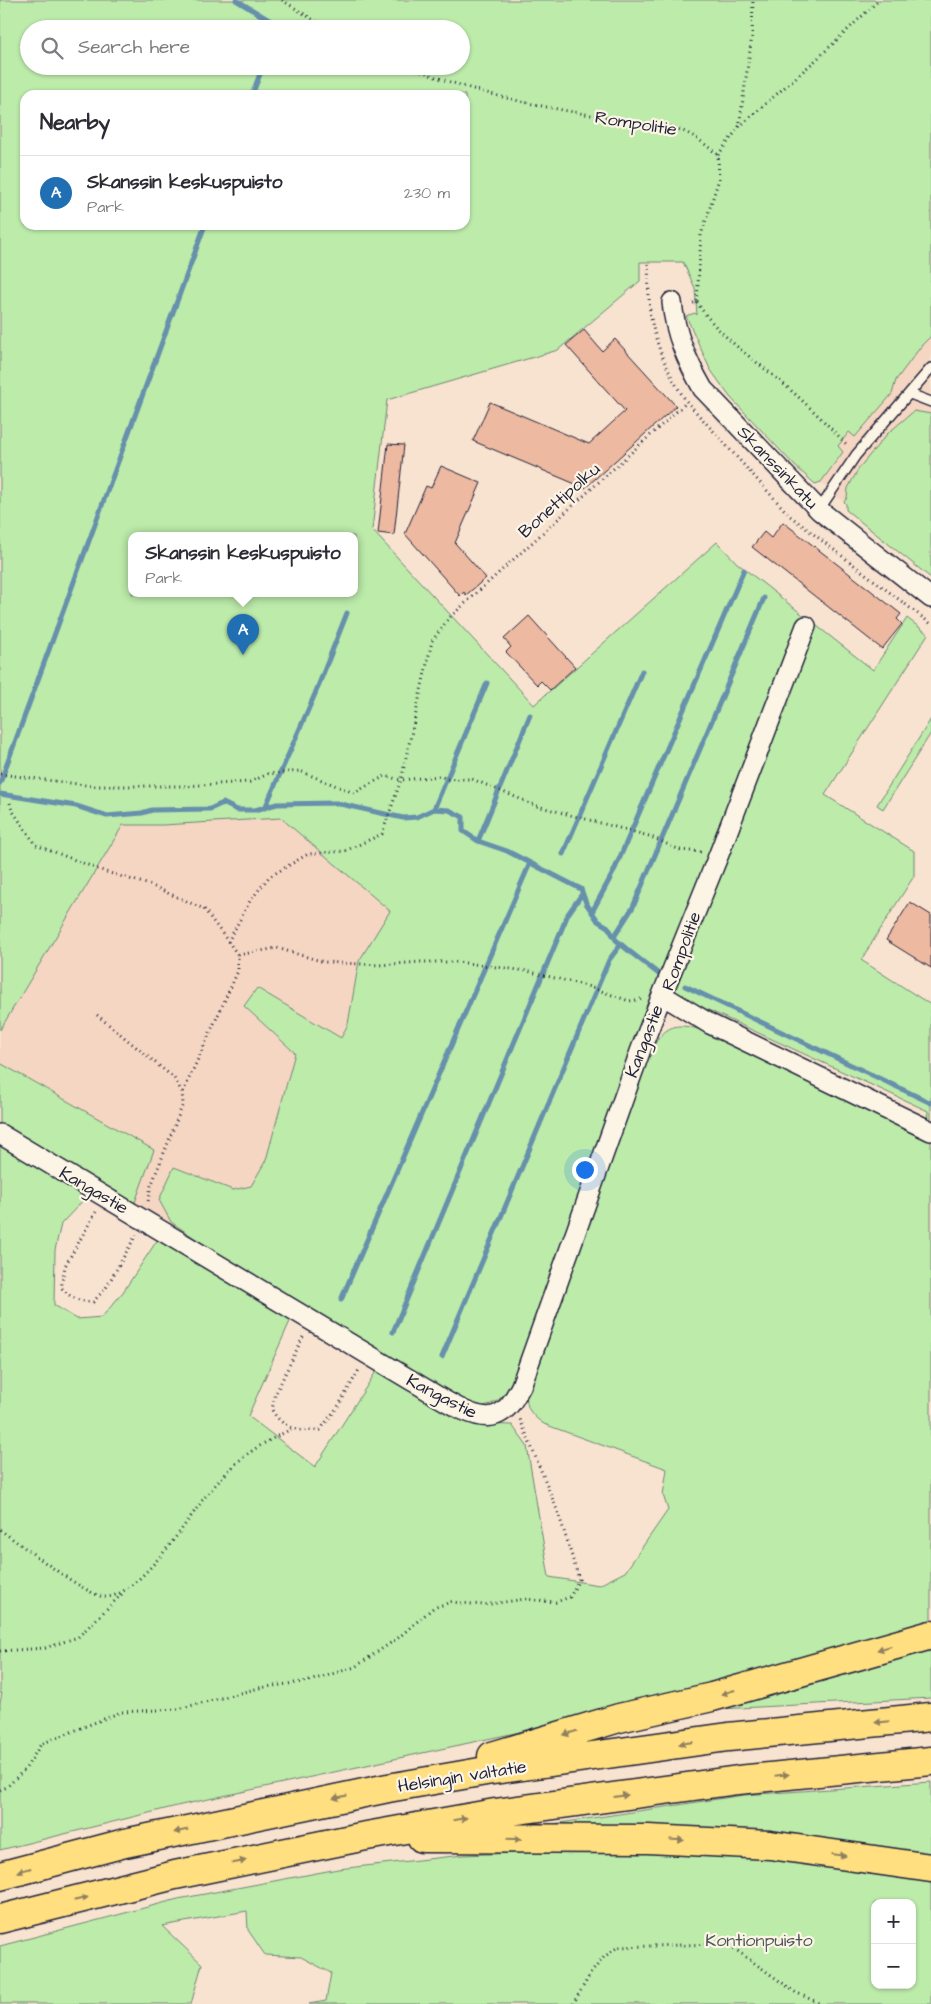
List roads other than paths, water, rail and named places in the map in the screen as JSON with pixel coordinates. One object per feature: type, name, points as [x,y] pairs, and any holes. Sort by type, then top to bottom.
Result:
[{"type":"highway","points":[[388,1788],[619,1718],[712,1697],[931,1635]]},
{"type":"highway","name":"Helsingin valtatie","points":[[0,1876],[125,1843],[388,1788],[486,1771],[728,1737],[931,1717]]},
{"type":"highway","points":[[0,1919],[175,1875],[361,1837],[495,1813],[738,1780],[931,1761]]},
{"type":"highway","points":[[361,1837],[533,1840],[648,1839],[770,1845],[931,1868]]},
{"type":"street","name":"Skanssinkatu","points":[[672,302],[674,324],[680,344],[691,369],[703,389],[819,510],[931,598]]},
{"type":"street","name":"Rompolitie","points":[[806,626],[719,854],[662,995],[710,1024],[931,1131]]},
{"type":"street","name":"Kangastie","points":[[0,1134],[368,1354],[473,1415],[485,1418],[496,1415],[506,1409],[521,1386],[640,1049],[662,995]]},
{"type":"lane","points":[[819,510],[856,454],[931,368]]},
{"type":"lane","points":[[910,394],[931,402]]},
{"type":"waterway","points":[[236,0],[269,20]]},
{"type":"waterway","points":[[254,90],[260,75]]},
{"type":"waterway","points":[[0,783],[203,230]]},
{"type":"waterway","points":[[592,912],[614,871],[744,570]]},
{"type":"waterway","points":[[614,937],[633,907],[764,598]]},
{"type":"waterway","points":[[265,808],[315,694],[347,613]]},
{"type":"waterway","points":[[563,854],[642,671]]},
{"type":"waterway","points":[[434,809],[487,683]]},
{"type":"waterway","points":[[478,841],[530,715]]},
{"type":"waterway","points":[[0,794],[76,806],[107,816],[142,813],[152,810],[210,809],[223,803],[237,810],[255,810],[277,804],[336,803],[403,818],[417,817],[434,809],[449,810],[463,817],[463,831],[478,841],[507,851],[581,889],[586,903],[598,921],[608,927],[616,940],[660,975]]},
{"type":"waterway","points":[[341,1300],[530,863]]},
{"type":"waterway","points":[[393,1332],[568,914],[582,894]]},
{"type":"waterway","points":[[442,1357],[609,960],[621,944]]},
{"type":"waterway","points":[[685,986],[931,1103]]},
{"type":"place","name":"Skanssin keskuspuisto","points":[[243,655]]},
{"type":"park label","name":"Kontionpuisto","points":[[759,1940]]}]
